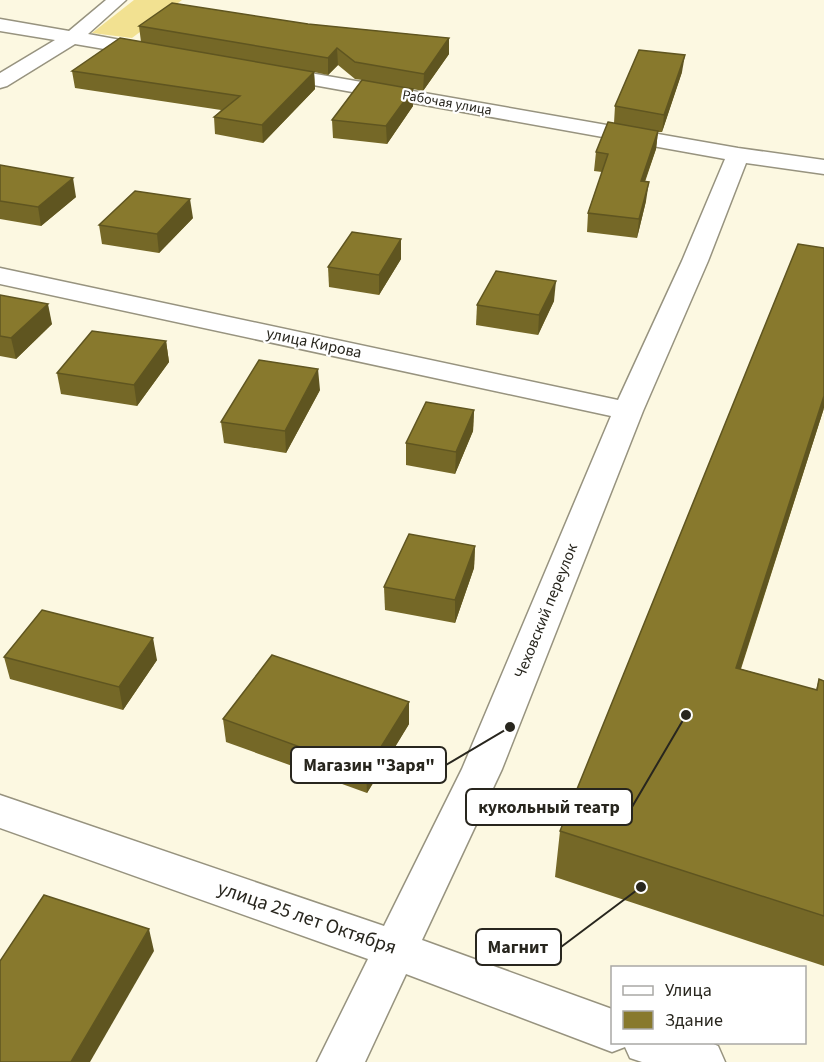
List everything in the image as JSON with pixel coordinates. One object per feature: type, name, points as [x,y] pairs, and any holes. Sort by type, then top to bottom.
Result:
[{"type":"street","points":[[0,82],[73,37],[117,0]]},
{"type":"street","points":[[0,25],[178,56]]},
{"type":"street","name":"Рабочая улица","points":[[248,68],[738,155],[824,167]]},
{"type":"street","name":"Чеховский переулок","points":[[341,1062],[482,769],[628,411],[696,261],[738,155]]},
{"type":"street","name":"улица Кирова","points":[[0,276],[628,411]]},
{"type":"street","name":"улица 25 лет Октября","points":[[0,811],[395,949],[461,976],[611,1030]]},
{"type":"street","points":[[652,1044],[701,1062]]},
{"type":"shaded area","points":[[134,0],[182,0],[132,38],[92,33]]},
{"type":"building","points":[[172,3],[308,24],[449,38],[424,74],[355,62],[337,48],[328,58],[139,26]]},
{"type":"building","points":[[120,38],[314,72],[262,125],[214,117],[240,96],[72,71]]},
{"type":"building","points":[[639,50],[685,55],[664,115],[615,106]]},
{"type":"building","points":[[362,80],[413,89],[386,126],[332,120]]},
{"type":"building","points":[[608,122],[658,131],[641,181],[649,182],[639,219],[588,213],[608,154],[596,152]]},
{"type":"building","points":[[0,165],[73,178],[38,207],[0,201]]},
{"type":"building","points":[[135,191],[190,199],[157,234],[99,225]]},
{"type":"building","points":[[352,232],[401,239],[379,275],[328,267]]},
{"type":"building","points":[[798,244],[824,248],[824,396],[736,668],[817,690],[819,679],[824,681],[824,916],[560,831]]},
{"type":"building","points":[[496,271],[556,281],[539,315],[477,305]]},
{"type":"building","points":[[0,295],[48,304],[11,338],[0,336]]},
{"type":"building","points":[[92,331],[166,341],[134,385],[57,373]]},
{"type":"building","points":[[259,360],[318,369],[285,431],[221,422]]},
{"type":"building","points":[[426,402],[474,410],[456,452],[406,443]]},
{"type":"building","points":[[409,534],[475,546],[455,600],[384,587]]},
{"type":"building","points":[[42,610],[153,638],[119,687],[4,657]]},
{"type":"building","points":[[272,655],[409,702],[366,771],[223,719]]},
{"type":"building","points":[[44,895],[149,929],[71,1062],[0,1062],[0,961]]},
{"type":"place","name":"кукольный театр","points":[[686,715]]},
{"type":"place","name":"Магазин \"Заря\"","points":[[510,727]]},
{"type":"place","name":"Магнит","points":[[641,887]]}]
